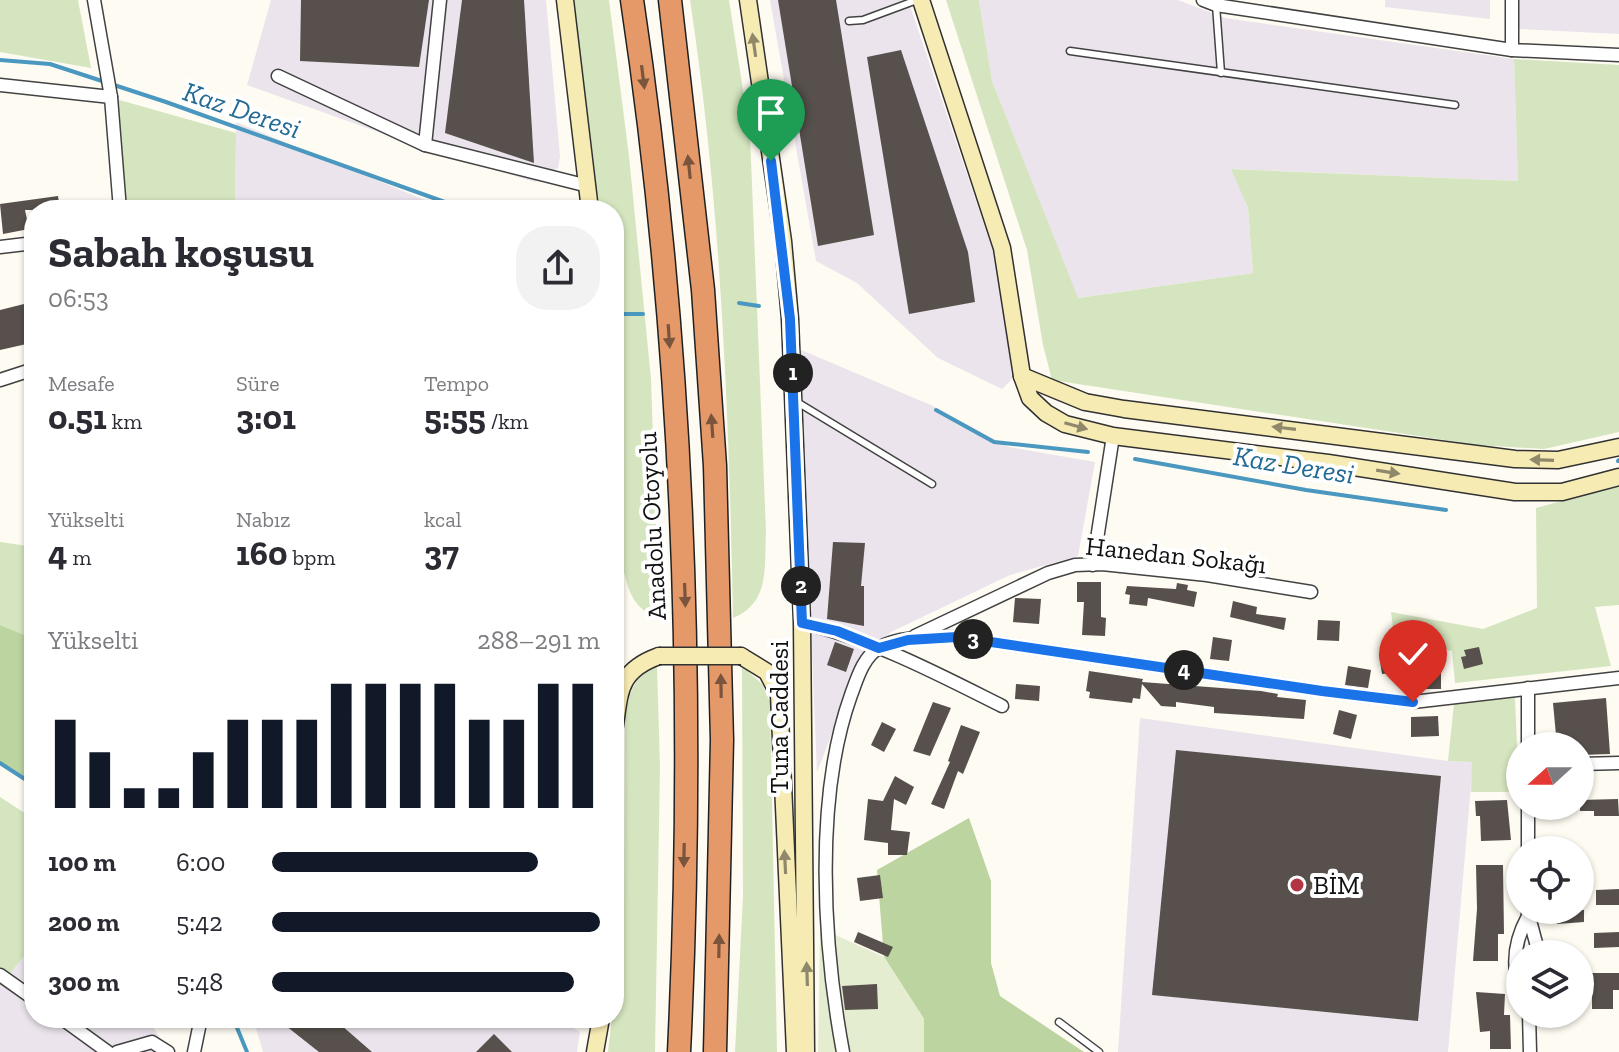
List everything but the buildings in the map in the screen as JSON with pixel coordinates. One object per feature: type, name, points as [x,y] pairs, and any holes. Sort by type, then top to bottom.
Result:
[{"type":"highway","name":"Anadolu Otoyolu","points":[[632,0],[653,166],[682,511],[686,613],[679,1052]]},
{"type":"highway","points":[[670,0],[703,290],[715,466],[722,740],[715,1052]]},
{"type":"main road","points":[[565,0],[589,200]]},
{"type":"main road","name":"Tuna Caddesi","points":[[748,0],[783,241],[794,400],[802,623],[806,1052]]},
{"type":"main road","points":[[919,0],[1002,248],[1022,376],[1030,398],[1046,413],[1065,424],[1113,436],[1328,463],[1515,492],[1562,492],[1619,477]]},
{"type":"main road","points":[[1022,376],[1085,402],[1124,409],[1515,459],[1558,460],[1619,447]]},
{"type":"main road","points":[[624,681],[637,664],[659,656],[741,656],[767,672],[779,695],[795,1052]]},
{"type":"main road","points":[[588,1052],[589,1028]]},
{"type":"main road","points":[[595,1052],[599,1028]]},
{"type":"street","points":[[94,0],[111,94],[119,200]]},
{"type":"street","points":[[425,145],[440,0]]},
{"type":"street","points":[[1512,0],[1512,50]]},
{"type":"street","points":[[1210,2],[1386,33],[1512,50],[1619,55]]},
{"type":"street","points":[[278,76],[425,145],[588,186]]},
{"type":"street","points":[[0,85],[111,94]]},
{"type":"street","points":[[0,247],[24,244]]},
{"type":"street","points":[[0,380],[24,372]]},
{"type":"street","points":[[1093,565],[1113,436]]},
{"type":"street","name":"Hanedan Sokağı","points":[[908,640],[1048,573],[1075,565],[1207,575],[1311,592]]},
{"type":"street","points":[[802,623],[837,631],[879,648],[1002,706]]},
{"type":"street","points":[[843,1052],[835,1010],[826,902],[831,770],[842,719],[859,673],[879,648],[908,640],[957,637],[1413,702],[1619,678]]},
{"type":"street","points":[[1528,688],[1528,732]]},
{"type":"street","points":[[1594,764],[1619,763]]},
{"type":"street","points":[[0,975],[24,992]]},
{"type":"street","points":[[75,1028],[108,1052]]},
{"type":"street","points":[[194,1052],[199,1028]]},
{"type":"street","points":[[1529,1028],[1530,1052]]},
{"type":"street","points":[[117,1052],[152,1042],[168,1052]]},
{"type":"lane","points":[[849,21],[863,20],[919,0]]},
{"type":"lane","points":[[1210,2],[1221,73]]},
{"type":"lane","points":[[1070,51],[1455,105]]},
{"type":"lane","points":[[794,400],[932,484]]},
{"type":"lane","points":[[1059,1022],[1099,1052]]},
{"type":"shaded area","points":[[271,0],[546,0],[560,156],[558,168],[535,182],[431,151],[247,85]]},
{"type":"shaded area","points":[[770,0],[908,0],[1000,272],[1012,379],[1002,389],[938,358],[857,283],[816,261]]},
{"type":"shaded area","points":[[979,0],[1178,0],[1225,18],[1514,59],[1518,181],[1232,169],[1248,208],[1253,273],[1077,298],[992,81]]},
{"type":"shaded area","points":[[1385,0],[1490,0],[1490,19],[1385,7]]},
{"type":"shaded area","points":[[1519,0],[1619,0],[1619,34],[1519,29]]},
{"type":"shaded area","points":[[236,122],[425,200],[235,200]]},
{"type":"shaded area","points":[[799,349],[933,406],[1009,447],[1095,462],[1078,556],[1010,575],[891,632],[859,664],[817,772]]},
{"type":"shaded area","name":"BİM","points":[[1140,718],[1473,762],[1448,1052],[1118,1052]]},
{"type":"shaded area","points":[[24,956],[24,1028],[154,1028],[168,1052],[0,1052],[0,986]]},
{"type":"shaded area","points":[[256,1028],[573,1028],[580,1032],[577,1052],[263,1052]]},
{"type":"green space","points":[[0,0],[78,0],[91,68],[0,52]]},
{"type":"green space","points":[[570,0],[609,0],[629,156],[651,379],[659,619],[638,605],[624,571],[624,200],[587,200]]},
{"type":"green space","points":[[690,0],[729,0],[750,135],[766,531],[760,593],[754,603],[733,618],[722,308],[701,77]]},
{"type":"green space","points":[[946,0],[979,0],[992,81],[1078,298],[1253,273],[1248,208],[1231,169],[1518,181],[1514,59],[1619,65],[1619,432],[1544,449],[1477,445],[1052,380],[1027,250]]},
{"type":"green space","points":[[116,99],[236,133],[235,200],[122,200]]},
{"type":"green space","points":[[1619,485],[1619,605],[1595,607],[1611,666],[1455,683],[1452,651],[1395,643],[1391,612],[1483,629],[1537,608],[1536,508]]},
{"type":"green space","points":[[0,542],[24,546],[24,635],[0,625]]},
{"type":"green space","points":[[0,625],[24,635],[24,778],[0,763]]},
{"type":"green space","points":[[742,666],[762,684],[770,702],[777,1052],[735,1052],[743,897]]},
{"type":"green space","points":[[657,667],[660,767],[655,1052],[608,1052],[611,1028],[624,1028],[625,714],[634,685]]},
{"type":"green space","points":[[1515,698],[1516,732],[1506,732],[1506,792],[1471,792],[1472,762],[1448,761],[1454,703]]},
{"type":"green space","points":[[0,797],[24,813],[24,956],[0,986]]},
{"type":"green space","points":[[969,818],[991,881],[991,963],[1000,996],[1084,1052],[924,1052],[924,1019],[884,957],[877,870]]},
{"type":"green space","points":[[820,928],[884,957],[924,1019],[924,1052],[818,1052]]},
{"type":"waterway","name":"Kaz Deresi","points":[[0,60],[50,64],[439,200]]},
{"type":"waterway","name":"Kaz Deresi","points":[[739,303],[759,306]]},
{"type":"waterway","name":"Kaz Deresi","points":[[624,314],[643,314]]},
{"type":"waterway","name":"Kaz Deresi","points":[[936,410],[994,442],[1088,452]]},
{"type":"waterway","name":"Kaz Deresi","points":[[1135,459],[1306,490],[1446,510]]},
{"type":"waterway","points":[[0,763],[24,779]]},
{"type":"waterway","points":[[237,1028],[247,1052]]},
{"type":"place","name":"BİM","points":[[1297,885]]},
{"type":"route","points":[[771,161],[790,319],[802,623],[837,631],[879,648],[908,640],[957,637],[1413,702]]}]
